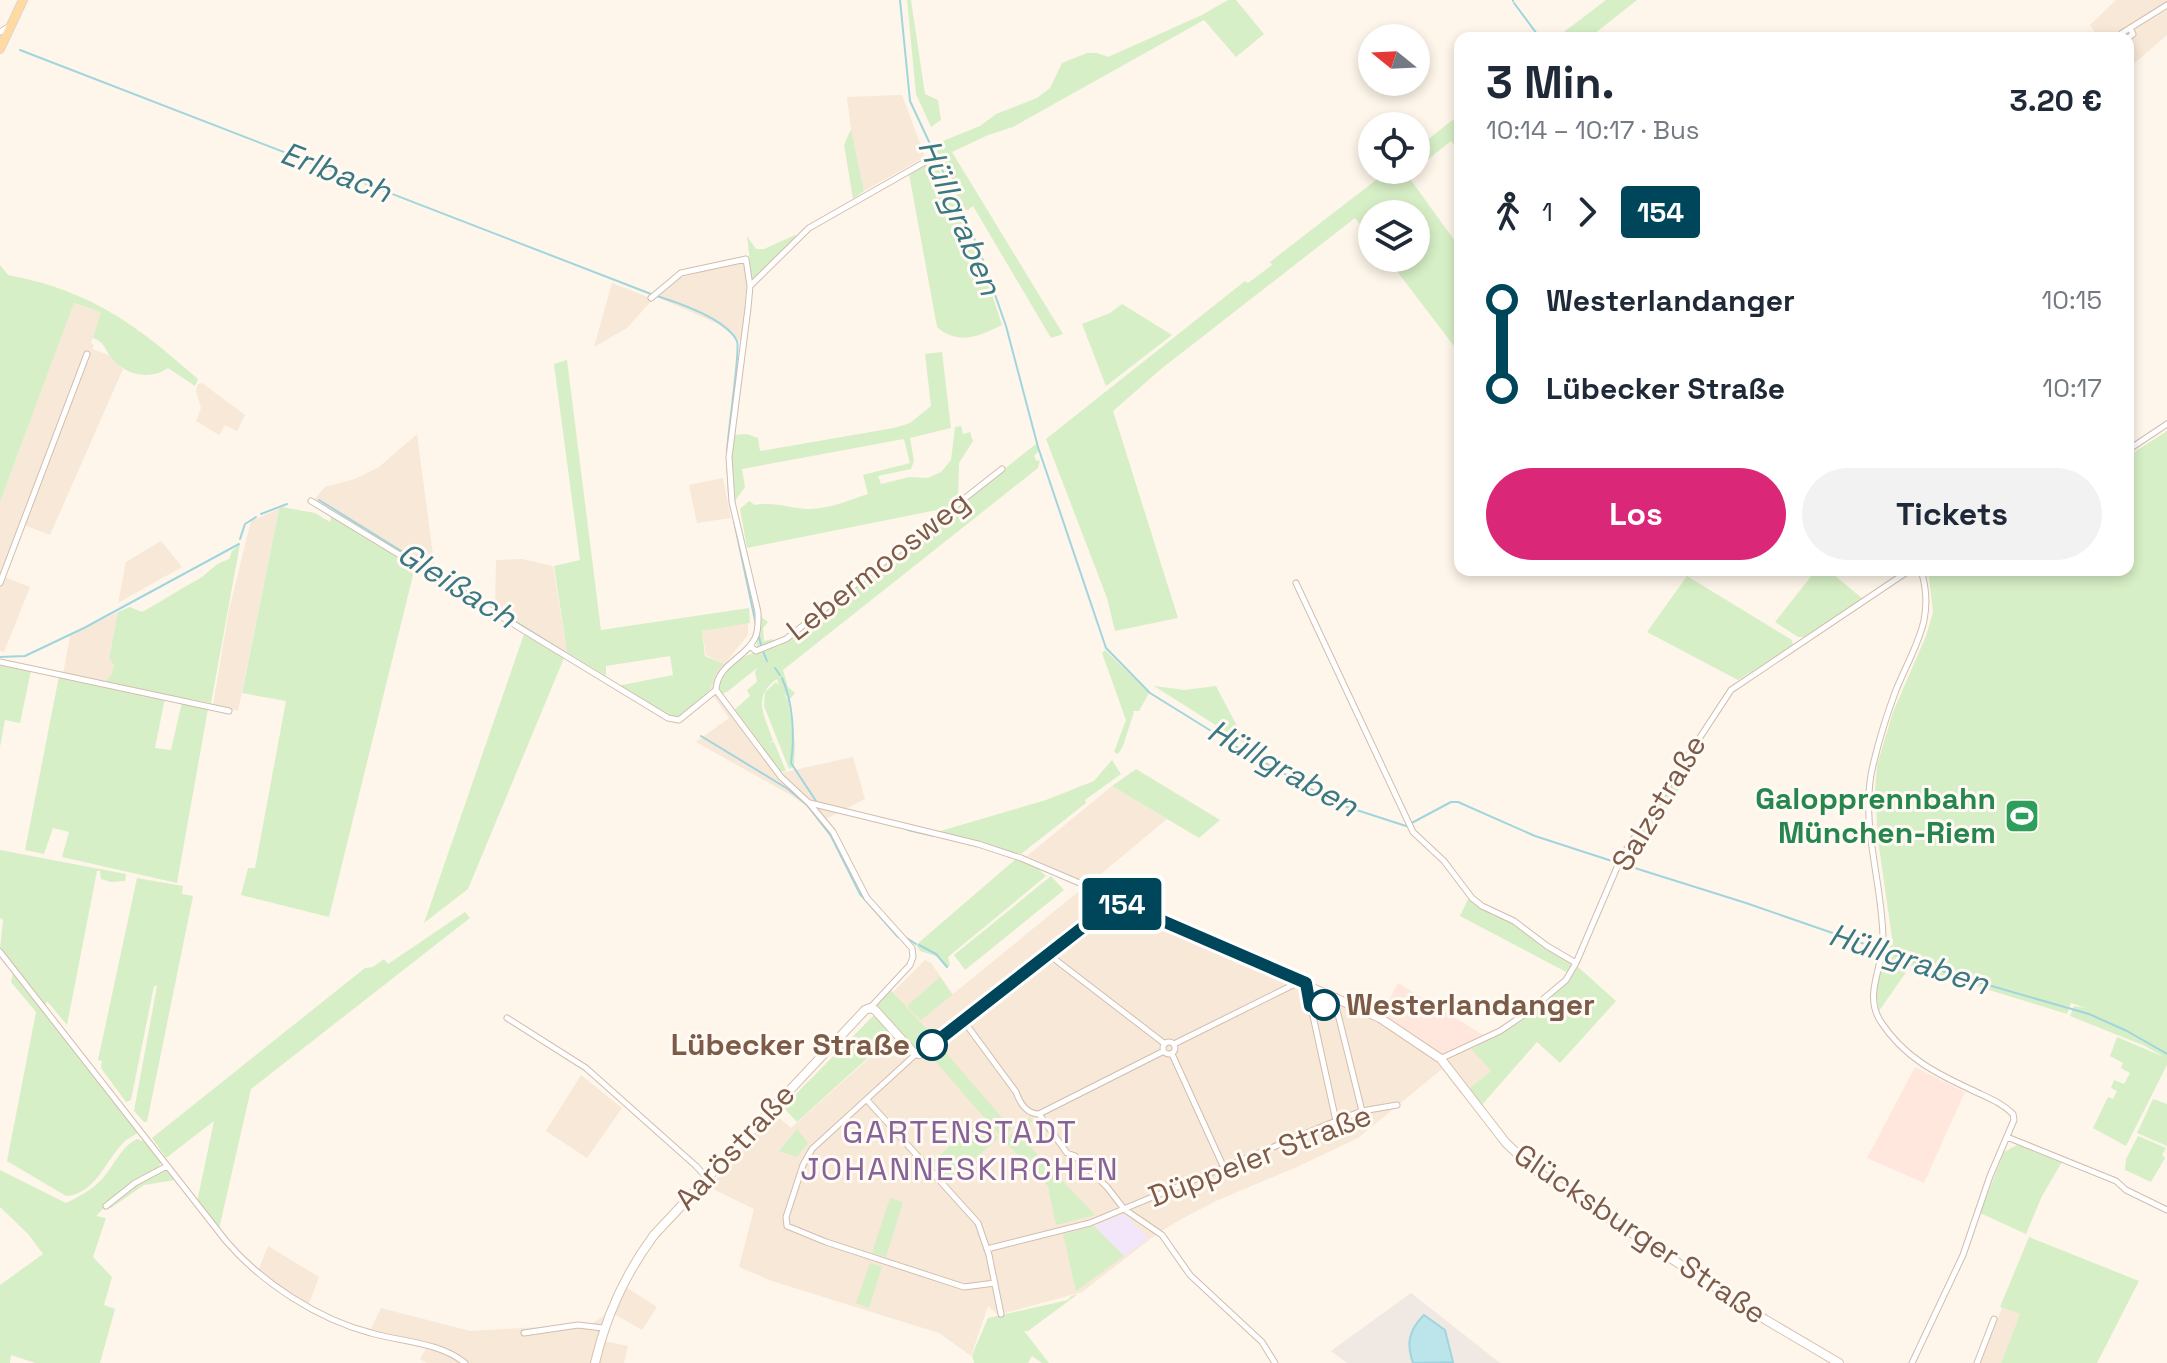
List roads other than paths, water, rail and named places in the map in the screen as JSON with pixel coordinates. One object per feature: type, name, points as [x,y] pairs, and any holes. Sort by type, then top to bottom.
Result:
[{"type":"main road","points":[[0,48],[23,0]]},
{"type":"street","points":[[2124,32],[2167,5]]},
{"type":"street","points":[[0,32],[10,26]]},
{"type":"street","points":[[750,286],[809,228],[932,158]]},
{"type":"street","points":[[651,298],[681,273],[746,259],[750,286],[729,457],[732,502],[758,612],[758,628],[750,646],[721,672],[716,681],[716,690],[781,777],[809,803]]},
{"type":"street","points":[[0,583],[87,354]]},
{"type":"street","points":[[2134,446],[2167,424]]},
{"type":"street","name":"Lebermoosweg","points":[[750,646],[756,651],[763,650],[786,639],[1002,469]]},
{"type":"street","points":[[311,501],[668,718],[679,720],[716,690]]},
{"type":"street","name":"Salzstraße","points":[[1441,1059],[1500,1031],[1566,980],[1621,859],[1731,690],[1901,576]]},
{"type":"street","points":[[1912,1363],[1963,1255],[1990,1176],[2014,1120],[2013,1114],[1998,1102],[1918,1063],[1891,1035],[1874,1005],[1874,986],[1883,945],[1873,859],[1872,768],[1889,710],[1926,619],[1927,590],[1923,576]]},
{"type":"street","points":[[1296,583],[1410,828],[1444,861],[1472,898],[1514,921],[1576,963]]},
{"type":"street","points":[[0,662],[229,711]]},
{"type":"street","name":"Glücksburger Straße","points":[[809,803],[978,844],[1021,858],[1103,893],[1111,897],[1114,904],[1128,906],[1380,1018],[1441,1059],[1506,1143],[1536,1171],[1839,1363]]},
{"type":"street","name":"Aaröstraße","points":[[595,1363],[604,1323],[646,1246],[828,1048],[905,970],[914,954],[867,898],[833,832],[809,803]]},
{"type":"street","points":[[995,1283],[964,1287],[826,1242],[787,1226],[786,1217],[803,1165],[812,1149],[916,1054],[923,1052],[1114,904]]},
{"type":"street","points":[[0,952],[240,1258],[285,1294],[361,1330],[428,1345],[465,1363]]},
{"type":"street","points":[[1048,954],[1172,1054],[1224,1168]]},
{"type":"street","points":[[963,1020],[1016,1092],[1019,1101],[1031,1114],[1039,1114],[1170,1042],[1174,1044],[1303,982],[1336,1121]]},
{"type":"street","points":[[1310,1006],[1336,1000],[1362,1111]]},
{"type":"street","points":[[870,1008],[916,1054]]},
{"type":"street","points":[[507,1018],[586,1068],[707,1178]]},
{"type":"street","points":[[1172,1054],[1174,1044]]},
{"type":"street","points":[[867,1100],[978,1223],[1001,1314]]},
{"type":"street","name":"Düppeler Straße","points":[[987,1249],[1090,1223],[1362,1111],[1397,1105]]},
{"type":"street","points":[[1039,1114],[1067,1153],[1075,1156],[1107,1187],[1124,1209],[1162,1235],[1190,1275],[1262,1342],[1275,1363]]},
{"type":"street","points":[[2007,1137],[2116,1181],[2126,1190],[2167,1210]]},
{"type":"street","points":[[106,1206],[135,1183],[167,1166]]},
{"type":"street","points":[[1977,1363],[1994,1319]]},
{"type":"street","points":[[524,1333],[604,1323]]},
{"type":"water","points":[[1424,1315],[1445,1330],[1453,1362],[1413,1363],[1410,1337]]},
{"type":"waterway","name":"Hüllgraben","points":[[900,0],[910,101],[979,249],[1006,326],[1038,447],[1106,648],[1150,693],[1338,804],[1406,826],[1451,802],[1458,802],[1535,836],[1615,862]]},
{"type":"waterway","points":[[1514,3],[1536,32]]},
{"type":"waterway","name":"Erlbach","points":[[20,50],[651,294]]},
{"type":"waterway","name":"Erlbach","points":[[657,296],[713,319],[732,333],[737,341],[727,454]]},
{"type":"waterway","name":"Erlbach","points":[[727,460],[729,494]]},
{"type":"waterway","name":"Gleißach","points":[[319,500],[595,671]]},
{"type":"waterway","name":"Gleißach","points":[[261,514],[287,504]]},
{"type":"waterway","name":"Gleißach","points":[[240,539],[245,524],[256,517]]},
{"type":"waterway","points":[[734,521],[756,625]]},
{"type":"waterway","name":"Gleißach","points":[[0,657],[25,656],[84,628],[239,544]]},
{"type":"waterway","points":[[759,637],[761,645]]},
{"type":"waterway","points":[[763,651],[767,661]]},
{"type":"waterway","points":[[775,668],[780,675]]},
{"type":"waterway","points":[[782,678],[792,720],[791,763],[816,801]]},
{"type":"waterway","name":"Gleißach","points":[[701,736],[788,789],[807,805],[831,836],[860,894],[898,937]]},
{"type":"waterway","points":[[908,830],[934,836]]},
{"type":"waterway","name":"Hüllgraben","points":[[1622,864],[1957,976],[2089,1014],[2167,1054]]},
{"type":"waterway","name":"Gleißach","points":[[905,937],[916,944]]},
{"type":"waterway","name":"Gleißach","points":[[919,945],[936,954],[947,967]]},
{"type":"place","name":"Galopprennbahn München-Riem","points":[[2022,816]]},
{"type":"place","name":"Westerlandanger","points":[[1324,1005]]},
{"type":"place","name":"Lübecker Straße","points":[[932,1045]]},
{"type":"district","name":"GARTENSTADT JOHANNESKIRCHEN","points":[[960,1150]]}]
